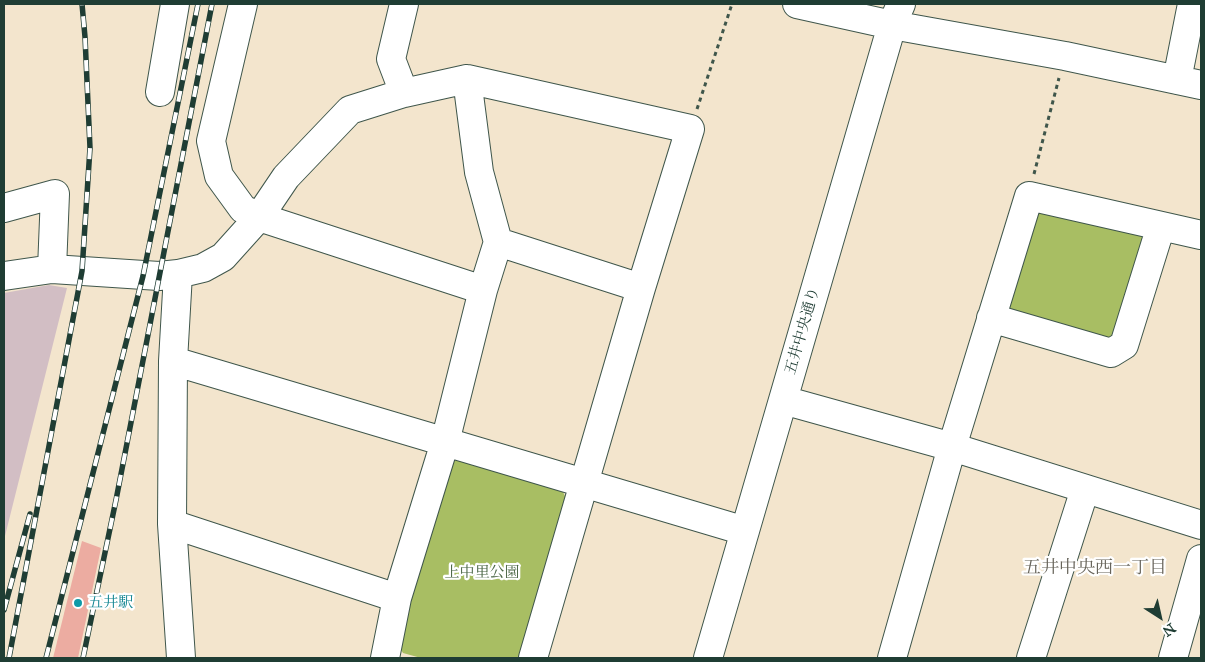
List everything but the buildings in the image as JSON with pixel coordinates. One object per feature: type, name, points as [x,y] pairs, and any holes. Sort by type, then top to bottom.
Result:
[{"type":"street","points":[[160,92],[175,4]]},
{"type":"street","points":[[243,4],[211,141],[219,176],[243,208],[259,217],[483,290]]},
{"type":"street","points":[[404,4],[391,59],[404,93]]},
{"type":"street","points":[[797,4],[897,15],[1065,56],[1189,82],[1192,4]]},
{"type":"street","name":"五井中央通り","points":[[708,658],[897,15]]},
{"type":"street","points":[[386,658],[397,598],[445,442],[483,290],[498,242],[479,172],[467,79]]},
{"type":"street","points":[[4,276],[52,269],[143,276],[178,274],[214,264],[223,257],[259,217],[286,177],[350,110],[404,93],[467,79],[690,129],[641,288],[533,658]]},
{"type":"street","points":[[4,208],[55,194],[52,269]]},
{"type":"street","points":[[892,658],[952,447],[1029,196],[1201,236]]},
{"type":"street","points":[[991,318],[1111,353],[1124,346],[1161,226]]},
{"type":"street","points":[[498,242],[641,288]]},
{"type":"street","points":[[178,274],[173,361],[172,524],[181,658]]},
{"type":"street","points":[[173,361],[745,531]]},
{"type":"street","points":[[783,400],[952,447],[1201,525]]},
{"type":"street","points":[[1031,658],[1084,489]]},
{"type":"street","points":[[172,524],[397,598]]},
{"type":"street","points":[[1173,658],[1201,559]]},
{"type":"path","points":[[690,129],[732,4]]},
{"type":"path","points":[[1029,196],[1065,56]]},
{"type":"shaded area","points":[[49,285],[67,288],[4,540],[4,293]]},
{"type":"green space","points":[[1042,210],[1141,231],[1149,243],[1119,335],[1106,344],[1006,313],[1033,214]]},
{"type":"green space","name":"上中里公園","points":[[460,457],[563,492],[569,504],[525,658],[421,658],[403,653],[396,642],[446,467]]},
{"type":"railway","points":[[9,658],[82,271],[90,148],[82,4]]},
{"type":"railway","points":[[46,658],[143,276],[198,4]]},
{"type":"railway","points":[[83,658],[116,500],[212,4]]},
{"type":"railway","points":[[4,610],[30,514]]},
{"type":"place","name":"五井駅","points":[[78,603]]},
{"type":"district","name":"五井中央西一丁目","points":[[1095,569]]}]
